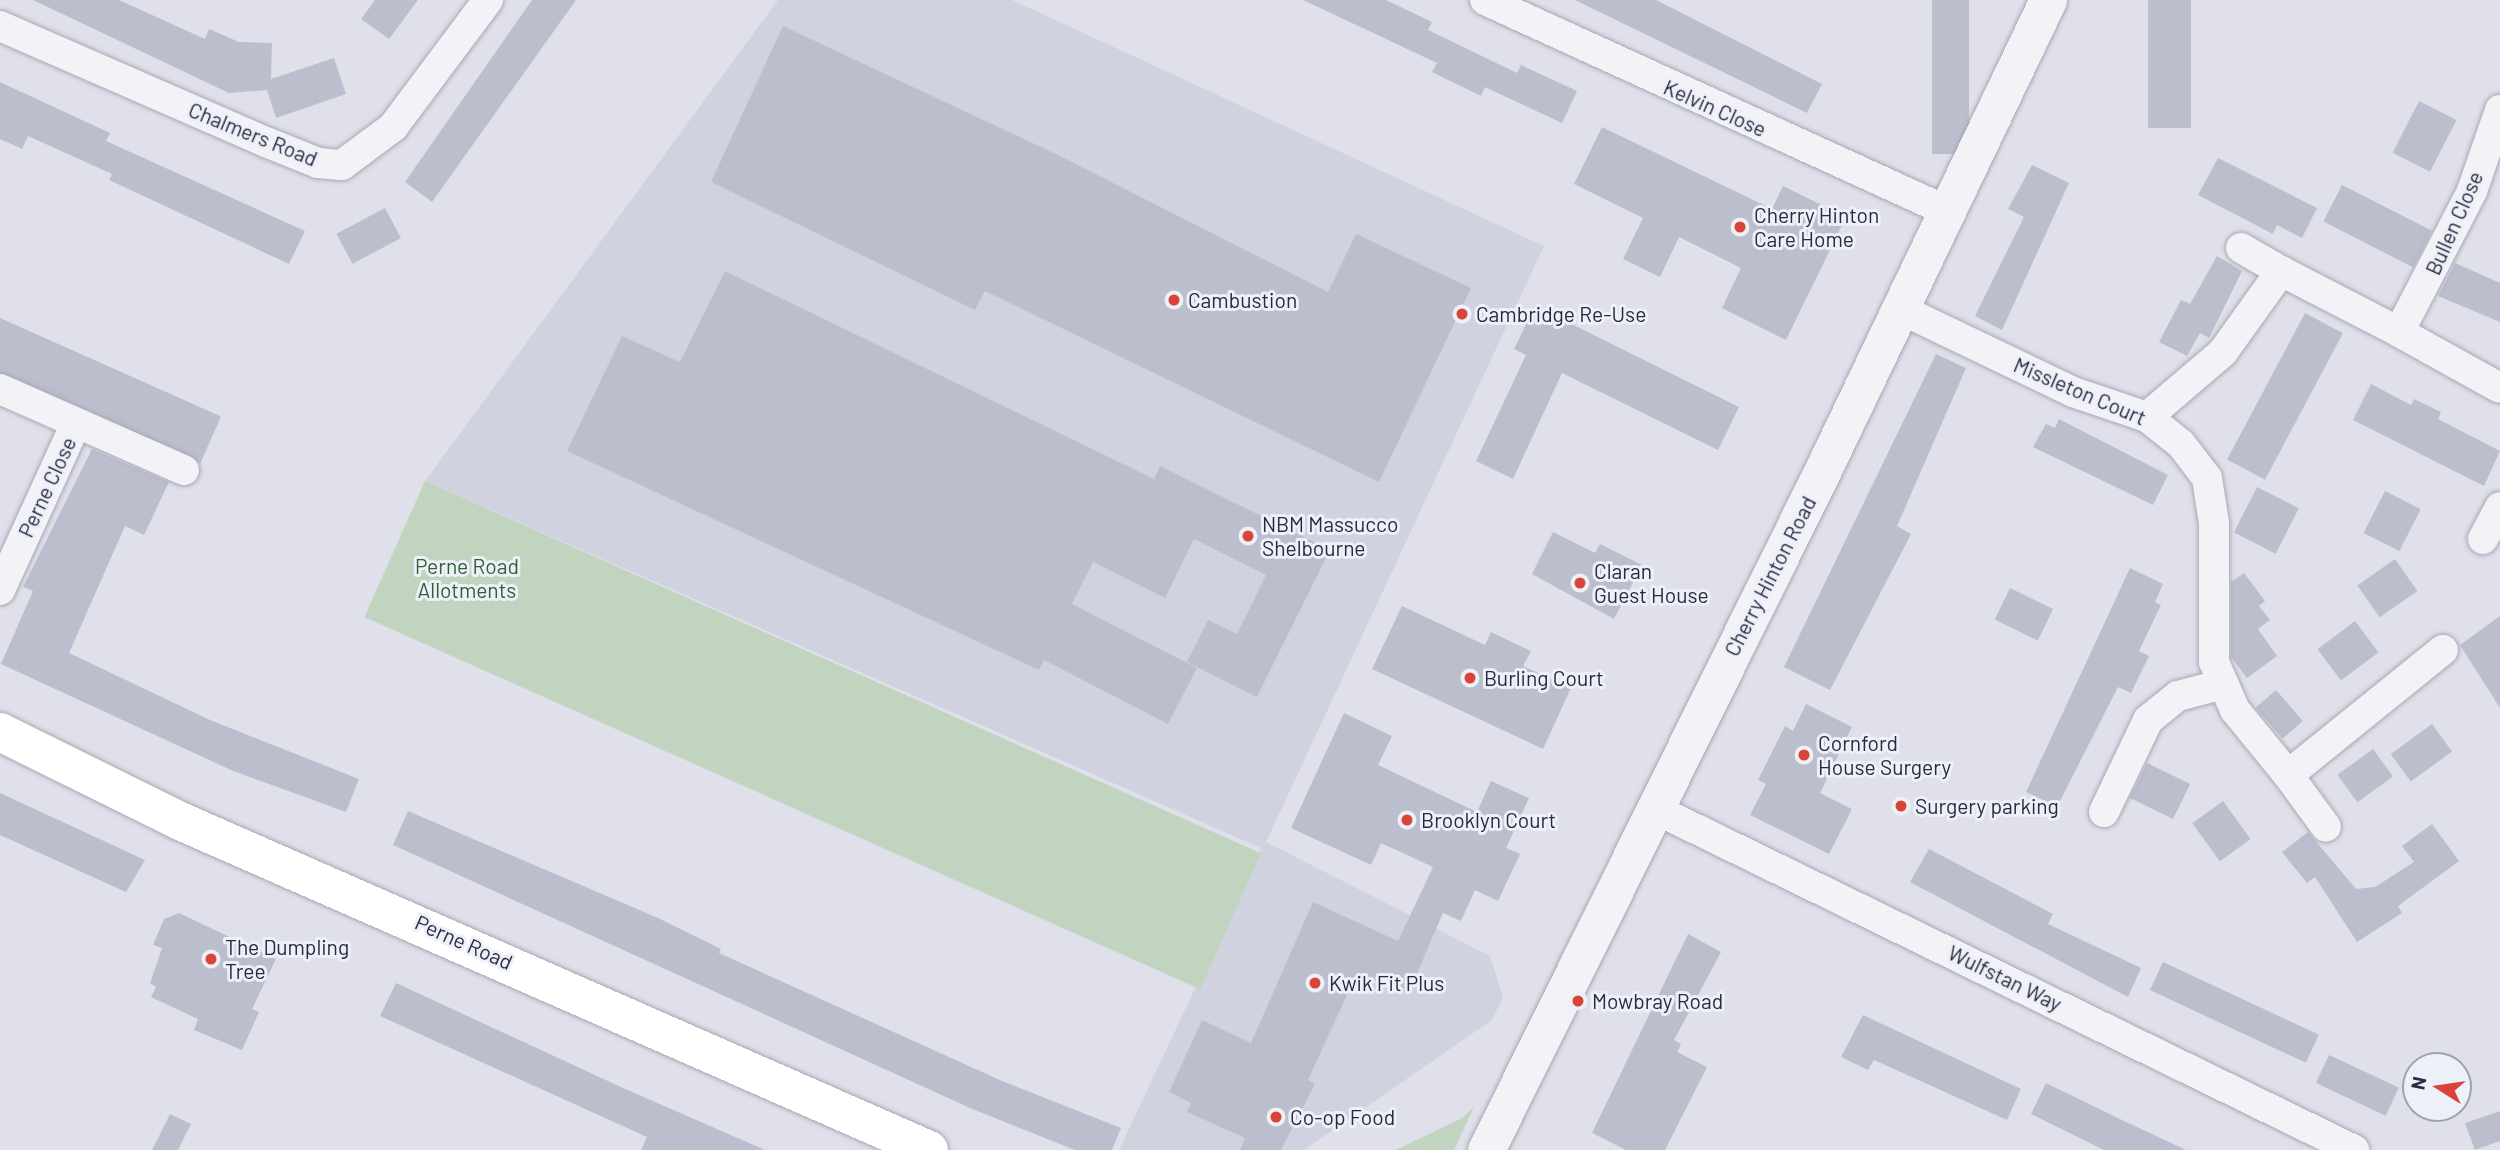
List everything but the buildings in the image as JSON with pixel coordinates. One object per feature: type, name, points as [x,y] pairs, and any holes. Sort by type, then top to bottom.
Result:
[{"type":"main road","name":"Perne Road","points":[[0,732],[180,821],[929,1150]]},
{"type":"street","name":"Chalmers Road","points":[[0,26],[265,142],[318,163],[342,165],[393,127],[488,0]]},
{"type":"street","name":"Kelvin Close","points":[[1485,0],[1947,211]]},
{"type":"street","name":"Cherry Hinton Road","points":[[1486,1150],[1900,309],[2048,0]]},
{"type":"street","name":"Bullen Close","points":[[2399,332],[2468,198],[2500,110]]},
{"type":"street","points":[[2241,248],[2500,388]]},
{"type":"street","points":[[2147,417],[2223,352],[2281,271]]},
{"type":"street","name":"Missleton Court","points":[[1900,309],[2073,392],[2147,417],[2181,444],[2207,478],[2214,523],[2214,662],[2235,710],[2326,827]]},
{"type":"street","name":"Perne Close","points":[[0,389],[184,470]]},
{"type":"street","name":"Perne Close","points":[[0,590],[76,423]]},
{"type":"street","points":[[2483,539],[2500,507]]},
{"type":"street","points":[[2288,775],[2443,650]]},
{"type":"street","points":[[2104,812],[2148,720],[2178,696],[2224,684]]},
{"type":"street","name":"Wulfstan Way","points":[[1655,809],[2354,1150]]},
{"type":"shaded area","points":[[778,0],[1012,0],[1544,246],[1266,842],[1490,956],[1503,997],[1492,1020],[1304,1150],[1119,1150],[1261,848],[425,481]]},
{"type":"green space","name":"Perne Road Allotments","points":[[425,481],[1261,853],[1200,989],[364,617]]},
{"type":"green space","points":[[1474,1107],[1454,1150],[1396,1150],[1462,1118]]},
{"type":"place","name":"Cherry Hinton Care Home","points":[[1740,227]]},
{"type":"place","name":"Cambustion","points":[[1174,300]]},
{"type":"place","name":"Cambridge Re-Use","points":[[1462,314]]},
{"type":"place","name":"NBM Massucco Shelbourne","points":[[1248,536]]},
{"type":"place","name":"Claran Guest House","points":[[1580,583]]},
{"type":"place","name":"Burling Court","points":[[1470,678]]},
{"type":"place","name":"Cornford House Surgery","points":[[1804,755]]},
{"type":"place","name":"Surgery parking","points":[[1901,806]]},
{"type":"place","name":"Brooklyn Court","points":[[1407,820]]},
{"type":"place","name":"The Dumpling Tree","points":[[211,959]]},
{"type":"place","name":"Kwik Fit Plus","points":[[1315,983]]},
{"type":"place","name":"Mowbray Road","points":[[1578,1001]]},
{"type":"place","name":"Co-op Food","points":[[1276,1117]]}]
